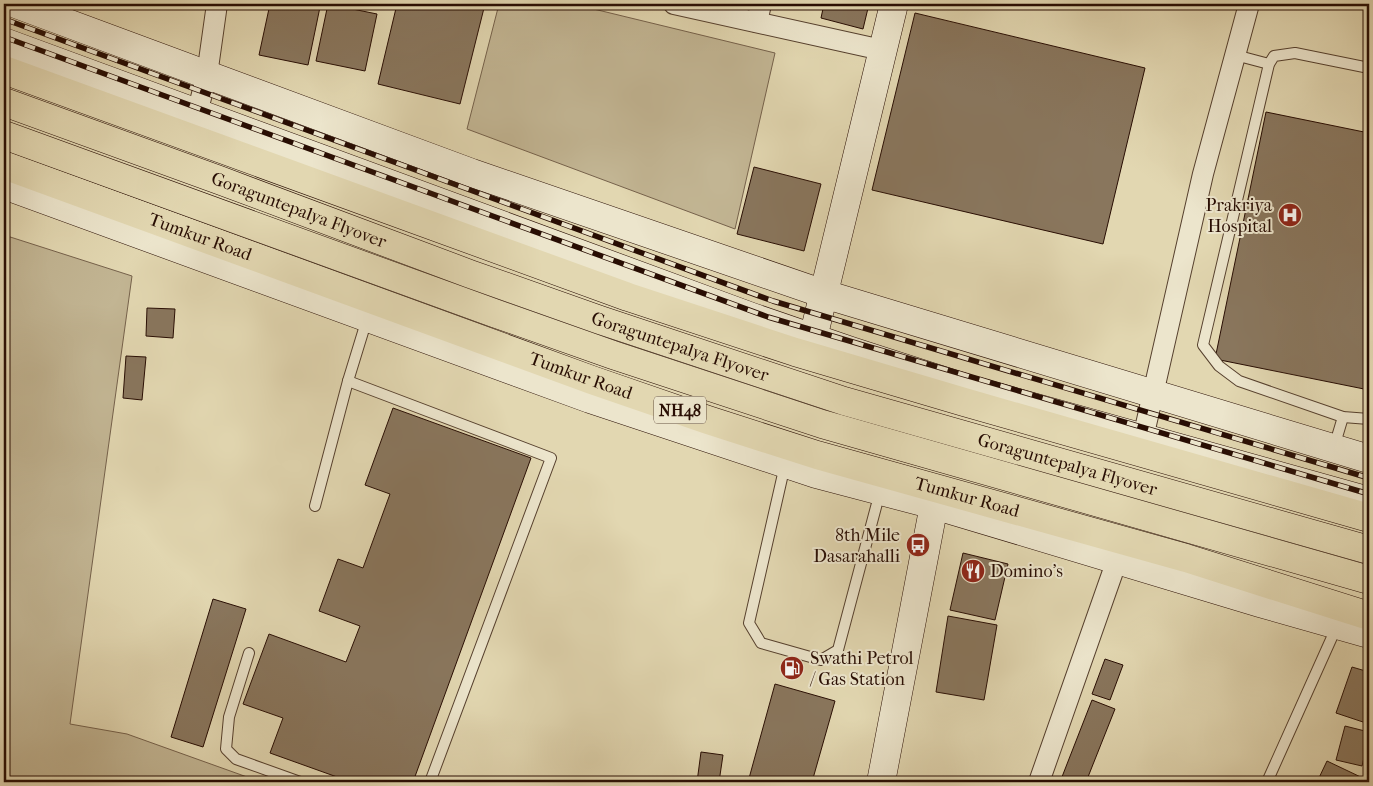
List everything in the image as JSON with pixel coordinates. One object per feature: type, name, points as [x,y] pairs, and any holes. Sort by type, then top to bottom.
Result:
[{"type":"highway","points":[[4,70],[637,300],[794,352],[1142,446],[1369,518]]},
{"type":"highway","points":[[36,177],[67,93]]},
{"type":"highway","name":"Goraguntepalya Flyover","points":[[4,102],[470,274],[600,320],[844,401],[1369,550]]},
{"type":"highway","name":"Goraguntepalya Flyover","points":[[4,135],[549,333],[822,424],[1369,580]]},
{"type":"highway","name":"Tumkur Road","points":[[4,165],[563,379],[708,420],[817,455],[1186,558],[1369,616]]},
{"type":"street","points":[[16,4],[472,173],[824,294],[1369,459]]},
{"type":"street","points":[[197,113],[206,75],[216,4]]},
{"type":"street","points":[[674,4],[759,13],[882,50]]},
{"type":"street","points":[[813,338],[894,4]]},
{"type":"street","points":[[1142,446],[1203,174],[1249,4]]},
{"type":"street","points":[[4,42],[813,338],[1142,446],[1369,501]]},
{"type":"street","points":[[4,185],[367,318],[563,379],[816,474],[934,505],[1369,634]]},
{"type":"street","points":[[881,782],[934,505]]},
{"type":"street","points":[[1039,782],[1117,560]]},
{"type":"lane","points":[[1369,68],[1295,53],[1274,56],[1269,64],[1203,345],[1219,366],[1239,381],[1342,417],[1369,419]]},
{"type":"lane","points":[[1235,55],[1269,64]]},
{"type":"lane","points":[[315,506],[348,381],[367,318]]},
{"type":"lane","points":[[348,381],[551,458],[430,782]]},
{"type":"lane","points":[[1334,448],[1342,417]]},
{"type":"lane","points":[[786,464],[749,623],[761,643],[820,660],[838,650],[880,491]]},
{"type":"lane","points":[[1267,782],[1338,625]]},
{"type":"lane","points":[[248,653],[229,717],[226,749],[236,759],[300,782]]},
{"type":"shaded area","points":[[499,4],[573,4],[775,53],[735,229],[467,129]]},
{"type":"shaded area","points":[[4,235],[132,276],[70,724],[127,734],[261,782],[4,782]]},
{"type":"building","points":[[270,4],[303,4],[320,7],[308,65],[259,55]]},
{"type":"building","points":[[328,4],[377,14],[365,71],[316,61]]},
{"type":"building","points":[[397,4],[485,4],[460,104],[378,84]]},
{"type":"building","points":[[824,4],[869,4],[863,29],[821,18]]},
{"type":"building","points":[[915,13],[1145,68],[1103,244],[872,190]]},
{"type":"building","points":[[1266,112],[1369,133],[1369,390],[1215,359]]},
{"type":"building","points":[[754,167],[821,184],[804,251],[737,234]]},
{"type":"building","points":[[147,308],[175,309],[173,338],[146,336]]},
{"type":"building","points":[[126,356],[146,357],[142,400],[123,398]]},
{"type":"building","points":[[393,408],[531,458],[413,782],[351,782],[270,753],[283,718],[243,704],[269,634],[346,662],[360,626],[319,611],[338,559],[363,568],[390,494],[365,485]]},
{"type":"building","points":[[963,553],[1008,564],[995,620],[950,610]]},
{"type":"building","points":[[213,599],[246,609],[203,747],[171,737]]},
{"type":"building","points":[[948,616],[997,625],[984,700],[936,692]]},
{"type":"building","points":[[1105,659],[1123,665],[1110,700],[1092,694]]},
{"type":"building","points":[[1352,667],[1369,672],[1369,724],[1336,713]]},
{"type":"building","points":[[775,684],[835,701],[812,782],[748,782]]},
{"type":"building","points":[[1092,700],[1115,709],[1086,782],[1060,782]]},
{"type":"building","points":[[1345,726],[1369,732],[1362,766],[1336,760]]},
{"type":"building","points":[[701,752],[723,755],[719,782],[697,782]]},
{"type":"building","points":[[1327,761],[1367,780],[1365,782],[1317,782]]},
{"type":"railway","points":[[4,19],[773,301],[1369,478]]},
{"type":"railway","points":[[4,37],[768,317],[1369,494]]},
{"type":"place","name":"Prakriya Hospital","points":[[1290,215]]},
{"type":"place","name":"8th Mile Dasarahalli","points":[[918,545]]},
{"type":"place","name":"Domino's","points":[[973,571]]},
{"type":"place","name":"Swathi Petrol / Gas Station","points":[[792,668]]}]
